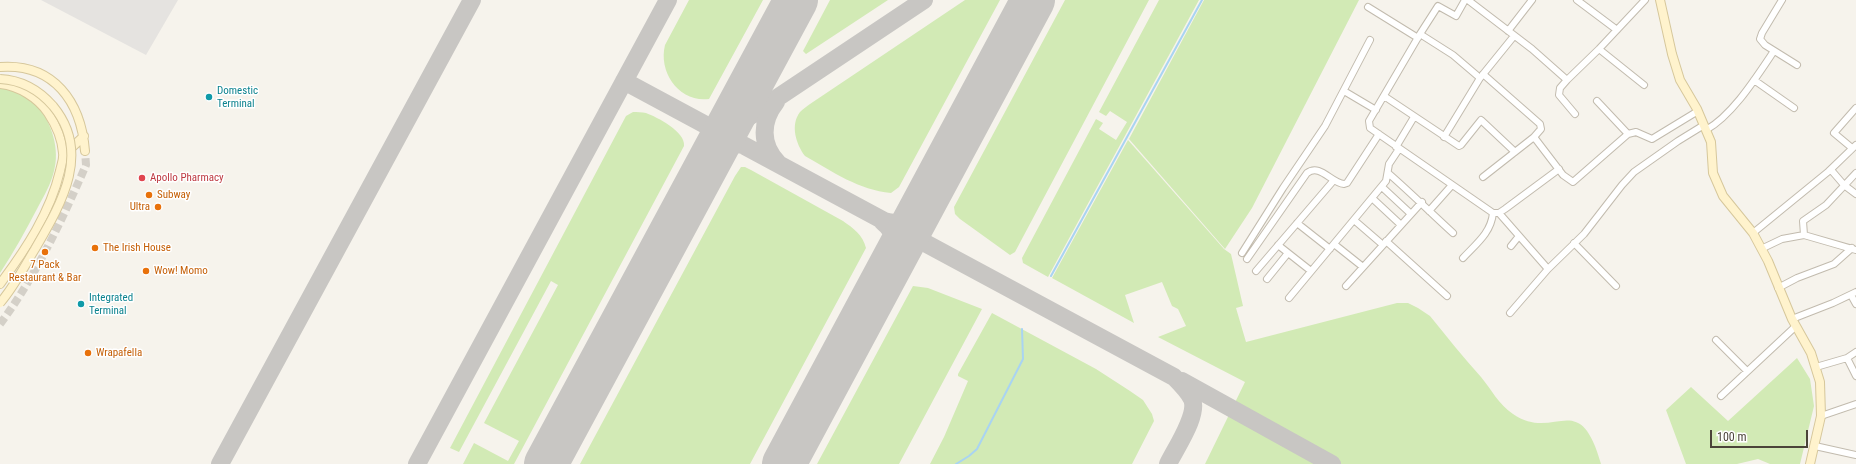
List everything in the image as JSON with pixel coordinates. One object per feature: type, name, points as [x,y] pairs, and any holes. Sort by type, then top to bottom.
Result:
[{"type":"street","points":[[1465,0],[1456,16],[1438,6],[1368,123],[1370,128],[1397,148],[1496,213],[1519,236],[1548,269]]},
{"type":"street","points":[[1468,0],[1567,80]]},
{"type":"street","points":[[1508,31],[1532,0]]},
{"type":"street","points":[[1576,0],[1617,30]]},
{"type":"street","points":[[1575,114],[1559,95],[1560,88],[1645,0]]},
{"type":"street","points":[[1660,0],[1672,54],[1680,80],[1698,111],[1711,142],[1713,173],[1722,196],[1753,233],[1768,261],[1778,288],[1816,367],[1820,382],[1821,416],[1810,464]]},
{"type":"street","points":[[1782,0],[1760,37],[1761,42],[1797,65]]},
{"type":"street","points":[[1368,7],[1453,55],[1482,76],[1540,124],[1540,130],[1534,137],[1483,177]]},
{"type":"street","points":[[1444,137],[1482,76],[1514,36]]},
{"type":"street","points":[[1242,254],[1283,188],[1325,126],[1370,40]]},
{"type":"street","points":[[1599,49],[1644,85]]},
{"type":"street","points":[[1510,314],[1548,269],[1584,234],[1634,172],[1678,141],[1712,126],[1730,110],[1754,80],[1774,51]]},
{"type":"street","points":[[0,67],[17,67],[32,70],[56,83],[70,99],[78,117],[84,136],[86,151]]},
{"type":"street","points":[[0,79],[20,82],[31,87],[56,109],[69,134],[71,154],[70,171],[66,188],[56,212],[13,285],[0,303]]},
{"type":"street","points":[[1754,80],[1794,108]]},
{"type":"street","points":[[0,84],[18,89],[34,98],[45,108],[54,122],[60,136],[64,154],[56,184],[43,218],[26,248],[0,284]]},
{"type":"street","points":[[1344,91],[1376,110]]},
{"type":"street","points":[[1384,96],[1444,137],[1461,146],[1481,120],[1515,152]]},
{"type":"street","points":[[1597,101],[1628,134]]},
{"type":"street","points":[[1753,233],[1829,171],[1854,147],[1834,133],[1856,108]]},
{"type":"street","points":[[1534,137],[1567,179],[1575,182],[1628,134],[1636,132],[1652,139],[1698,111]]},
{"type":"street","points":[[1289,298],[1382,187],[1386,181],[1389,164],[1414,117]]},
{"type":"street","points":[[1247,259],[1307,173],[1313,169],[1318,170],[1341,184],[1347,182],[1379,134]]},
{"type":"street","points":[[64,154],[84,136]]},
{"type":"street","points":[[1463,258],[1487,232],[1496,213],[1559,169]]},
{"type":"street","points":[[1829,171],[1856,194]]},
{"type":"street","points":[[1388,173],[1422,202],[1429,211],[1453,233]]},
{"type":"street","points":[[1804,235],[1803,221],[1826,206],[1856,173]]},
{"type":"street","points":[[1256,271],[1334,180]]},
{"type":"street","points":[[1429,211],[1452,185]]},
{"type":"street","points":[[1382,187],[1411,214]]},
{"type":"street","points":[[1372,198],[1401,225]]},
{"type":"street","points":[[1346,286],[1422,202]]},
{"type":"street","points":[[1354,220],[1385,243],[1447,296]]},
{"type":"street","points":[[1297,223],[1363,267]]},
{"type":"street","points":[[1761,248],[1782,239],[1804,235],[1854,249]]},
{"type":"street","points":[[1512,246],[1519,236]]},
{"type":"street","points":[[1574,243],[1616,286]]},
{"type":"street","points":[[1278,245],[1311,271]]},
{"type":"street","points":[[1778,288],[1796,278],[1834,264],[1854,249]]},
{"type":"street","points":[[1267,278],[1288,253]]},
{"type":"street","points":[[1721,396],[1794,322],[1853,293],[1856,304]]},
{"type":"street","points":[[1716,340],[1747,371]]},
{"type":"street","points":[[1816,367],[1853,356],[1856,376]]},
{"type":"street","points":[[1821,416],[1856,404]]},
{"type":"street","points":[[1815,446],[1856,455]]},
{"type":"green space","points":[[689,0],[763,0],[709,99],[698,99],[680,91],[668,75],[665,66],[665,45]]},
{"type":"green space","points":[[830,0],[888,0],[806,54],[803,51]]},
{"type":"green space","points":[[965,0],[1000,0],[899,187],[891,193],[868,188],[836,174],[805,156],[799,146],[795,134],[795,123],[800,112]]},
{"type":"green space","points":[[1065,0],[1149,0],[1015,252],[1010,255],[960,219],[955,214],[954,207]]},
{"type":"green space","points":[[1159,0],[1199,0],[1048,277],[1023,263],[1022,258],[1096,119],[1103,123],[1099,129],[1116,140],[1127,122],[1110,111],[1106,116],[1099,112]]},
{"type":"green space","points":[[1204,0],[1359,0],[1252,208],[1225,249],[1129,139]]},
{"type":"green space","points":[[0,86],[11,89],[31,100],[44,114],[54,138],[56,163],[47,190],[20,241],[0,273]]},
{"type":"green space","points":[[633,112],[646,113],[676,130],[683,141],[684,146],[514,464],[463,464],[474,443],[508,461],[519,441],[484,423],[558,285],[551,281],[459,452],[450,448],[626,116]]},
{"type":"green space","points":[[1128,140],[1224,249],[1231,254],[1243,306],[1236,308],[1246,342],[1397,303],[1408,303],[1430,316],[1481,377],[1499,402],[1508,410],[1528,421],[1541,423],[1564,421],[1575,422],[1584,427],[1593,441],[1601,464],[1205,464],[1245,382],[1158,337],[1186,326],[1178,309],[1172,306],[1162,282],[1125,295],[1134,323],[1052,278]]},
{"type":"green space","points":[[741,167],[751,170],[843,221],[854,229],[863,239],[866,248],[750,464],[580,464],[735,176]]},
{"type":"green space","points":[[913,286],[928,288],[982,309],[899,464],[817,464]]},
{"type":"green space","points":[[992,313],[1096,369],[1143,400],[1152,414],[1154,421],[1132,464],[930,464],[944,437],[968,381],[958,376],[958,374]]},
{"type":"green space","points":[[1797,358],[1810,379],[1814,406],[1800,464],[1770,464],[1758,459],[1737,464],[1686,464],[1666,410],[1691,387],[1728,421]]},
{"type":"shaded area","points":[[41,0],[178,0],[146,55]]},
{"type":"waterway","points":[[1051,276],[1202,0]]},
{"type":"waterway","points":[[956,464],[977,449],[1023,359],[1022,329]]},
{"type":"taxiway","points":[[220,464],[472,0]]},
{"type":"taxiway","points":[[417,464],[668,0]]},
{"type":"taxiway","points":[[723,134],[924,0]]},
{"type":"taxiway","points":[[624,81],[1174,377],[1184,387],[1192,399],[1193,406],[1189,423],[1168,464]]},
{"type":"taxiway","points":[[776,102],[767,117],[765,133],[768,149],[778,163]]},
{"type":"taxiway","points":[[710,159],[724,146],[732,144],[743,145]]},
{"type":"taxiway","points":[[884,221],[891,223],[898,222],[910,217],[920,208],[928,196]]},
{"type":"taxiway","points":[[883,222],[892,232],[895,244],[889,268]]},
{"type":"taxiway","points":[[1182,381],[1332,464]]},
{"type":"runway","points":[[546,464],[796,0]]},
{"type":"runway","points":[[784,464],[1033,0]]},
{"type":"tunnel","points":[[0,324],[37,267],[58,227],[86,165],[85,151]]},
{"type":"place","name":"Domestic Terminal","points":[[209,97]]},
{"type":"place","name":"Apollo Pharmacy","points":[[142,178]]},
{"type":"place","name":"Subway","points":[[149,195]]},
{"type":"place","name":"Ultra","points":[[158,207]]},
{"type":"place","name":"The Irish House","points":[[95,248]]},
{"type":"place","name":"7 Pack Restaurant & Bar","points":[[45,252]]},
{"type":"place","name":"Wow! Momo","points":[[146,271]]},
{"type":"place","name":"Integrated Terminal","points":[[81,304]]},
{"type":"place","name":"Wrapafella","points":[[88,353]]}]
